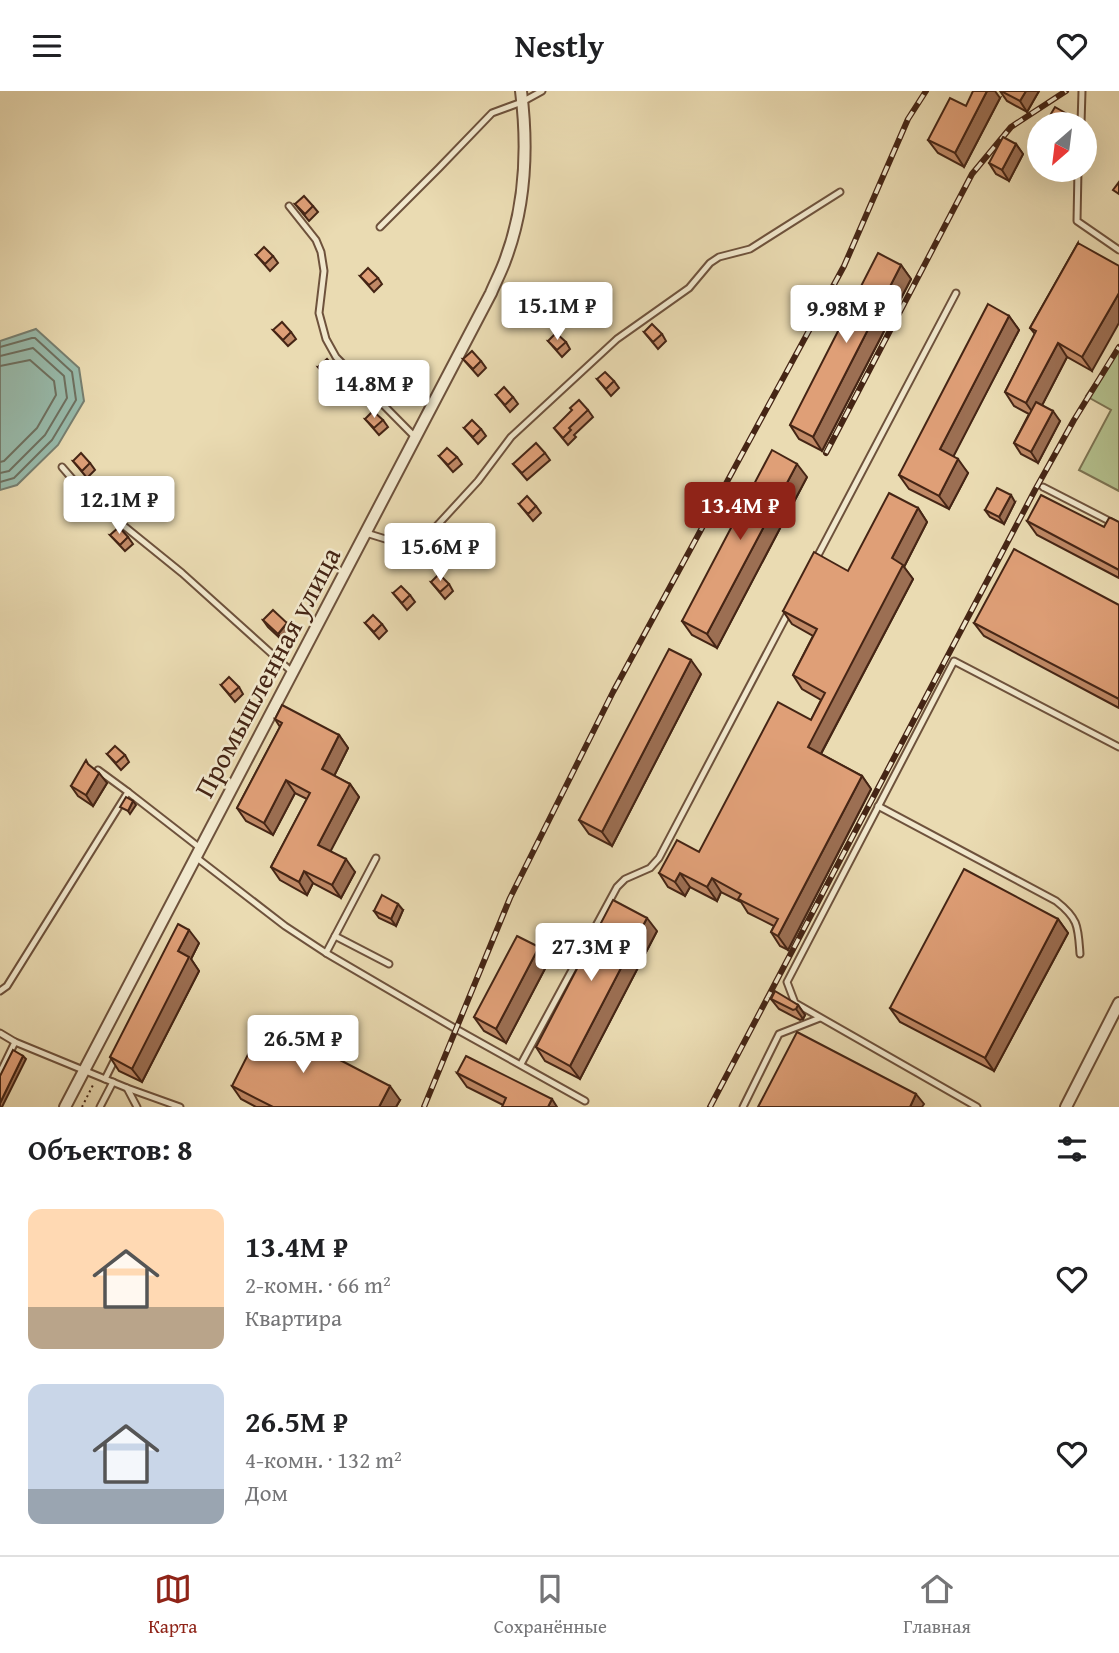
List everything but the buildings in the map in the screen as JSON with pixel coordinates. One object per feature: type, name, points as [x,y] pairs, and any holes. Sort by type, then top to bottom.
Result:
[{"type":"street","name":"Промышленная улица","points":[[65,1107],[491,293],[517,221],[524,183],[526,139],[522,97]]},
{"type":"street","points":[[1066,1107],[1119,1003]]},
{"type":"lane","points":[[380,226],[492,113],[522,97],[542,91]]},
{"type":"lane","points":[[1081,112],[1082,91]]},
{"type":"lane","points":[[1078,182],[1077,221],[1119,250]]},
{"type":"lane","points":[[366,533],[408,546],[422,542],[478,481],[511,437],[617,339],[689,288],[710,263],[719,257],[750,249],[840,192]]},
{"type":"lane","points":[[289,206],[316,240],[321,252],[324,271],[319,313],[326,339],[336,357],[416,438]]},
{"type":"lane","points":[[814,563],[956,293]]},
{"type":"lane","points":[[62,467],[87,496],[182,573],[292,672]]},
{"type":"lane","points":[[1043,487],[1119,526]]},
{"type":"lane","points":[[521,1064],[617,887],[625,879],[650,868],[659,858],[794,600]]},
{"type":"lane","points":[[977,1107],[795,1003],[787,982],[954,661],[1119,747]]},
{"type":"lane","points":[[98,770],[128,792],[285,926],[456,1029],[585,1101]]},
{"type":"lane","points":[[0,991],[6,986],[128,792]]},
{"type":"lane","points":[[878,806],[1056,901],[1070,912],[1078,927],[1080,954]]},
{"type":"lane","points":[[327,953],[376,858]]},
{"type":"lane","points":[[335,936],[389,964]]},
{"type":"lane","points":[[743,1107],[779,1034],[820,1018]]},
{"type":"lane","points":[[0,1033],[15,1042],[180,1107]]},
{"type":"lane","points":[[0,1073],[15,1042]]},
{"type":"lane","points":[[105,1079],[122,1045]]},
{"type":"lane","points":[[100,1107],[113,1082]]},
{"type":"lane","points":[[127,1088],[137,1107]]},
{"type":"path","points":[[82,1107],[98,1076]]},
{"type":"green space","points":[[1119,348],[1119,491],[1079,470],[1111,410],[1086,396]]},
{"type":"water","points":[[36,329],[79,368],[84,401],[58,445],[17,485],[0,490],[0,341]]},
{"type":"railway","points":[[424,1107],[510,898],[613,692],[844,266],[908,119],[926,91]]},
{"type":"railway","points":[[826,453],[972,174],[1011,127],[1066,91]]},
{"type":"railway","points":[[710,1107],[1035,490],[1119,347]]}]
